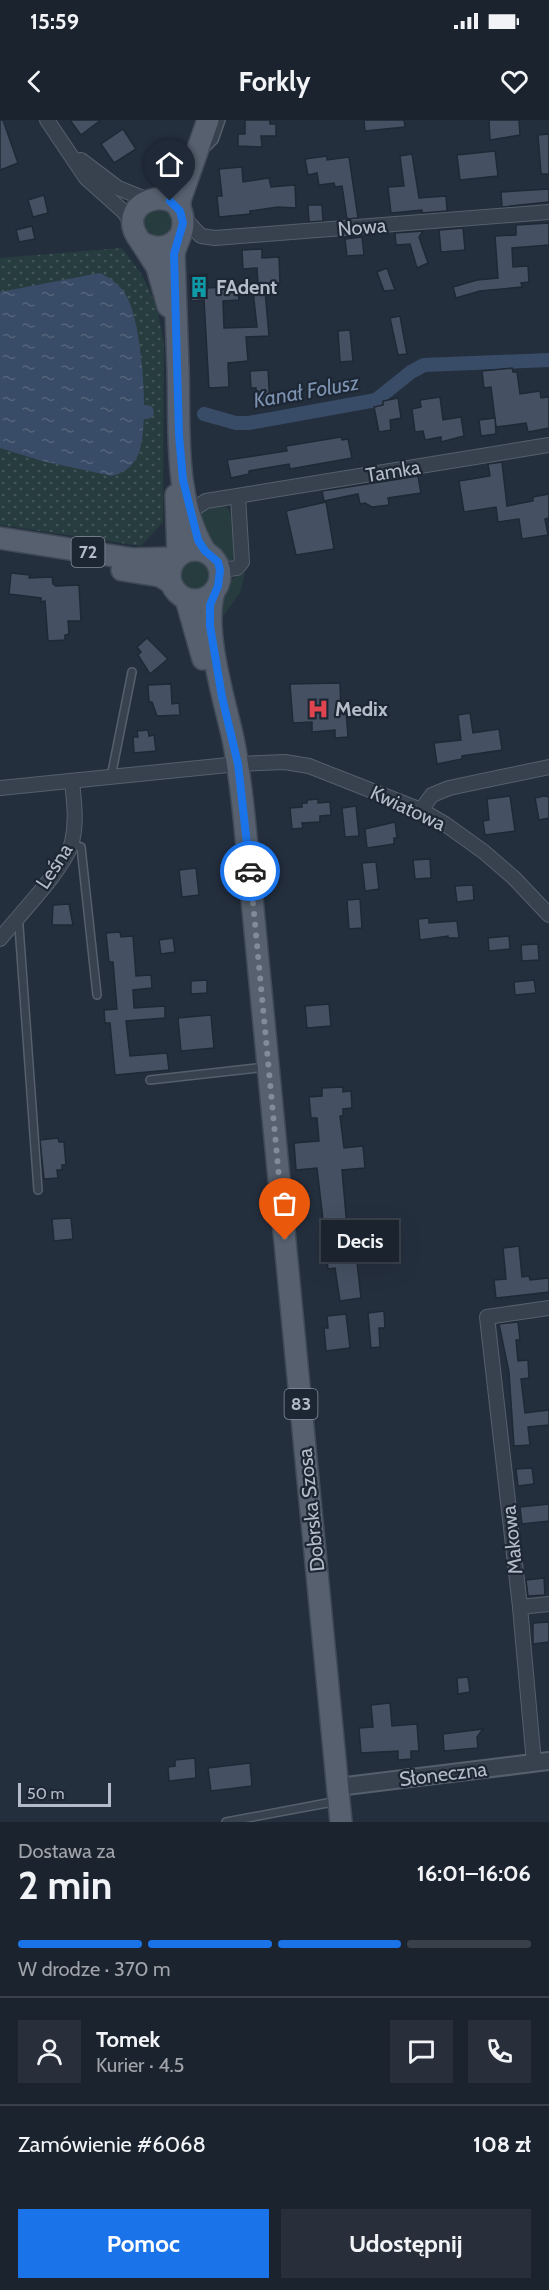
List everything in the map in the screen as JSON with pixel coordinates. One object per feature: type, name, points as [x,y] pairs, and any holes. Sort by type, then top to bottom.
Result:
[{"type":"main road","points":[[177,338],[157,267],[137,234],[136,211],[165,190],[178,169],[199,120]]},
{"type":"main road","points":[[186,599],[201,599],[214,592],[218,586],[220,570],[218,562],[205,551],[191,517],[183,480],[179,435],[174,254],[181,222],[180,200],[208,120]]},
{"type":"main road","points":[[152,199],[170,201],[181,222]]},
{"type":"main road","points":[[137,234],[158,248],[166,247],[181,222]]},
{"type":"main road","points":[[171,583],[170,570],[177,557],[176,492],[179,435]]},
{"type":"main road","name":"72","points":[[0,538],[133,559],[177,557],[191,550],[205,551]]},
{"type":"main road","name":"72","points":[[0,550],[160,576],[171,583],[186,599]]},
{"type":"main road","name":"Dobrska Szosa","points":[[214,592],[210,605],[210,626],[222,697],[238,764],[339,1804]]},
{"type":"main road","name":"Dobrska Szosa","points":[[186,599],[208,673],[222,697]]},
{"type":"street","points":[[47,120],[94,188],[124,212],[137,234]]},
{"type":"street","points":[[66,146],[104,180],[127,193],[152,199]]},
{"type":"street","name":"Nowa","points":[[181,222],[201,236],[215,238],[549,212]]},
{"type":"street","name":"Tamka","points":[[191,517],[200,504],[549,445]]},
{"type":"street","points":[[220,570],[237,568],[242,562],[238,497]]},
{"type":"street","name":"Kwiatowa","points":[[0,788],[238,764],[285,762],[309,766],[421,810],[484,852],[514,878],[549,915]]},
{"type":"street","points":[[421,810],[432,795],[449,788],[549,767]]},
{"type":"street","name":"Leśna","points":[[0,939],[54,872],[72,844],[76,818],[72,781]]},
{"type":"street","name":"Makowa","points":[[542,1762],[520,1607],[487,1317],[549,1308]]},
{"type":"street","points":[[520,1607],[549,1605]]},
{"type":"street","name":"Słoneczna","points":[[339,1804],[542,1762]]},
{"type":"lane","points":[[190,168],[196,157],[214,140],[221,120]]},
{"type":"lane","points":[[111,777],[132,672]]},
{"type":"lane","points":[[72,844],[81,847],[97,995]]},
{"type":"lane","points":[[15,920],[19,926],[38,1190]]},
{"type":"lane","points":[[150,1080],[269,1067]]},
{"type":"lane","points":[[226,1822],[339,1804]]},
{"type":"green space","points":[[163,207],[172,214],[175,225],[169,236],[149,238],[141,219],[146,210]]},
{"type":"green space","points":[[122,248],[142,275],[156,305],[164,343],[163,522],[141,546],[0,525],[0,258]]},
{"type":"green space","points":[[222,503],[230,513],[234,527],[236,556],[230,562],[226,562],[216,548],[205,541],[199,508]]},
{"type":"green space","points":[[195,557],[207,562],[212,574],[207,586],[195,591],[183,586],[178,574],[183,562]]},
{"type":"green space","points":[[245,573],[240,593],[224,615],[218,616],[216,602],[227,581]]},
{"type":"water","points":[[100,273],[122,289],[127,297],[137,329],[143,377],[143,425],[137,457],[123,472],[112,476],[42,461],[0,448],[0,292]]},
{"type":"building","points":[[0,120],[3,120],[18,163],[0,170]]},
{"type":"building","points":[[70,120],[101,120],[81,135]]},
{"type":"building","points":[[245,120],[270,120],[270,124],[276,124],[276,136],[261,136],[262,147],[238,146],[238,134],[245,134]]},
{"type":"building","points":[[364,120],[404,120],[405,127],[365,131]]},
{"type":"building","points":[[489,120],[519,120],[520,135],[490,140]]},
{"type":"building","points":[[123,129],[136,149],[114,163],[101,144]]},
{"type":"building","points":[[549,134],[549,174],[541,174],[538,135]]},
{"type":"building","points":[[495,151],[498,176],[460,180],[457,155]]},
{"type":"building","points":[[412,154],[419,198],[446,196],[447,211],[422,213],[422,210],[391,213],[388,187],[404,186],[400,156]]},
{"type":"building","points":[[327,156],[327,160],[349,157],[358,218],[347,219],[342,186],[335,187],[334,183],[319,185],[317,173],[308,175],[305,159]]},
{"type":"building","points":[[242,167],[243,182],[269,178],[271,187],[295,185],[296,208],[278,207],[250,211],[250,214],[219,217],[217,196],[222,196],[219,169]]},
{"type":"building","points":[[549,189],[549,202],[502,207],[501,192]]},
{"type":"building","points":[[44,195],[48,213],[33,217],[28,200]]},
{"type":"building","points":[[308,205],[322,205],[323,221],[309,222]]},
{"type":"building","points":[[549,223],[549,245],[512,248],[513,267],[528,266],[529,282],[521,283],[522,287],[480,291],[456,298],[453,287],[477,280],[498,278],[495,236],[516,235],[516,225]]},
{"type":"building","points":[[32,226],[35,239],[19,242],[16,230]]},
{"type":"building","points":[[463,228],[465,250],[441,252],[439,230]]},
{"type":"building","points":[[423,231],[419,237],[428,263],[417,268],[410,244],[396,245],[395,233]]},
{"type":"building","points":[[362,237],[364,255],[347,256],[345,239]]},
{"type":"building","points":[[262,249],[262,258],[279,257],[280,283],[258,284],[257,268],[243,269],[242,250]]},
{"type":"building","points":[[387,268],[395,290],[384,291],[377,272]]},
{"type":"building","points":[[207,274],[208,288],[238,286],[239,300],[223,301],[224,328],[257,327],[253,291],[265,291],[269,336],[246,337],[248,361],[228,363],[229,387],[209,388],[204,300],[191,301],[190,275]]},
{"type":"building","points":[[400,316],[407,354],[398,355],[390,318]]},
{"type":"building","points":[[350,330],[353,361],[340,362],[338,331]]},
{"type":"building","points":[[512,368],[513,372],[517,372],[520,394],[540,391],[541,398],[549,397],[549,428],[528,432],[526,423],[496,427],[491,387],[484,388],[482,371]]},
{"type":"building","points":[[268,370],[270,405],[257,406],[256,388],[251,388],[250,371]]},
{"type":"building","points":[[440,397],[443,420],[461,417],[464,436],[441,442],[441,437],[425,440],[423,431],[415,432],[412,409],[421,407],[420,400]]},
{"type":"building","points":[[398,398],[401,418],[390,420],[391,430],[379,432],[374,407],[383,405],[383,401]]},
{"type":"building","points":[[495,418],[496,434],[481,436],[479,420]]},
{"type":"building","points":[[341,437],[342,440],[348,439],[352,458],[290,469],[289,464],[249,471],[249,474],[231,478],[227,460],[287,451],[286,446]]},
{"type":"building","points":[[502,462],[507,506],[533,501],[533,497],[549,494],[549,518],[545,519],[548,535],[522,539],[519,519],[498,522],[496,507],[464,512],[459,481],[490,476],[488,464]]},
{"type":"building","points":[[418,476],[421,493],[388,498],[389,505],[372,507],[365,503],[360,504],[358,494],[324,501],[322,491]]},
{"type":"building","points":[[326,502],[334,549],[296,555],[286,511]]},
{"type":"building","points":[[11,573],[30,575],[29,578],[52,577],[53,584],[56,586],[79,585],[81,621],[68,621],[69,634],[65,635],[65,640],[48,641],[45,601],[41,602],[41,598],[9,594]]},
{"type":"building","points":[[147,638],[168,659],[150,674],[138,655],[141,652],[137,647]]},
{"type":"building","name":"Medix","points":[[340,683],[341,712],[346,711],[348,737],[335,738],[335,730],[312,732],[312,722],[293,723],[290,684]]},
{"type":"building","points":[[171,684],[172,704],[179,703],[180,715],[157,716],[152,702],[149,702],[148,685]]},
{"type":"building","points":[[470,713],[473,733],[499,729],[502,750],[462,756],[462,759],[437,764],[434,743],[461,740],[458,715]]},
{"type":"building","points":[[148,730],[149,736],[154,735],[156,751],[134,753],[133,737],[138,737],[137,731]]},
{"type":"building","points":[[510,796],[515,831],[485,835],[483,821],[489,820],[487,799]]},
{"type":"building","points":[[549,797],[549,818],[539,820],[535,798]]},
{"type":"building","points":[[318,799],[318,803],[330,802],[331,815],[320,816],[320,822],[302,823],[303,828],[292,829],[290,808],[302,807],[302,803],[307,803],[307,800]]},
{"type":"building","points":[[356,806],[359,836],[345,837],[342,808]]},
{"type":"building","points":[[395,822],[397,838],[394,838],[394,844],[367,848],[365,829]]},
{"type":"building","points":[[430,859],[431,878],[415,879],[413,860]]},
{"type":"building","points":[[376,862],[379,889],[365,891],[362,863]]},
{"type":"building","points":[[196,868],[199,895],[182,897],[179,870]]},
{"type":"building","points":[[473,885],[474,900],[457,902],[455,886]]},
{"type":"building","points":[[360,899],[362,928],[349,929],[347,900]]},
{"type":"building","points":[[69,904],[73,925],[52,925],[53,905]]},
{"type":"building","points":[[429,918],[429,923],[457,921],[459,938],[448,938],[448,936],[420,940],[418,919]]},
{"type":"building","points":[[120,932],[121,937],[133,936],[136,976],[151,975],[152,988],[133,990],[134,1008],[165,1006],[165,1018],[126,1021],[130,1056],[167,1053],[169,1070],[115,1075],[110,1023],[105,1023],[104,1010],[117,1009],[113,962],[109,962],[106,933]]},
{"type":"building","points":[[509,936],[510,949],[489,951],[488,938]]},
{"type":"building","points":[[173,938],[175,952],[161,954],[159,940]]},
{"type":"building","points":[[538,944],[539,960],[522,961],[521,945]]},
{"type":"building","points":[[207,980],[207,993],[191,994],[191,981]]},
{"type":"building","points":[[534,980],[536,993],[515,995],[514,982]]},
{"type":"building","points":[[329,1004],[331,1026],[307,1028],[305,1006]]},
{"type":"building","points":[[211,1015],[214,1048],[181,1051],[178,1018]]},
{"type":"building","points":[[343,1087],[343,1092],[351,1091],[352,1108],[343,1109],[343,1116],[340,1116],[344,1148],[363,1146],[365,1168],[342,1170],[347,1227],[353,1226],[361,1298],[340,1301],[335,1268],[328,1269],[326,1248],[321,1248],[320,1238],[325,1237],[317,1168],[296,1170],[294,1143],[319,1141],[317,1118],[311,1118],[309,1097],[322,1096],[322,1088]]},
{"type":"building","points":[[58,1138],[59,1142],[64,1142],[66,1165],[62,1165],[62,1170],[57,1170],[58,1178],[44,1179],[40,1140]]},
{"type":"building","points":[[71,1218],[73,1239],[54,1241],[52,1219]]},
{"type":"building","points":[[519,1246],[522,1277],[529,1276],[530,1280],[549,1278],[549,1292],[496,1298],[494,1280],[506,1279],[503,1248]]},
{"type":"building","points":[[384,1311],[385,1328],[379,1328],[380,1347],[371,1348],[368,1313]]},
{"type":"building","points":[[346,1314],[350,1348],[326,1351],[324,1328],[328,1328],[327,1316]]},
{"type":"building","points":[[518,1322],[520,1340],[516,1340],[518,1361],[528,1360],[529,1378],[521,1379],[525,1413],[549,1410],[549,1425],[528,1427],[530,1445],[514,1446],[509,1372],[499,1324]]},
{"type":"building","points":[[532,1468],[534,1484],[518,1486],[516,1469]]},
{"type":"building","points":[[549,1504],[549,1521],[522,1524],[520,1507]]},
{"type":"building","points":[[544,1578],[545,1595],[528,1596],[526,1580]]},
{"type":"building","points":[[549,1622],[549,1642],[533,1644],[533,1623]]},
{"type":"building","points":[[468,1677],[470,1692],[458,1694],[457,1678]]},
{"type":"building","points":[[390,1703],[392,1726],[417,1724],[419,1751],[411,1751],[411,1759],[398,1760],[398,1751],[361,1753],[359,1728],[373,1727],[371,1705]]},
{"type":"building","points":[[483,1729],[477,1737],[478,1748],[444,1751],[443,1734]]},
{"type":"building","points":[[195,1758],[196,1778],[169,1781],[168,1767],[175,1766],[175,1760]]},
{"type":"building","points":[[250,1763],[252,1786],[211,1791],[208,1768]]},
{"type":"waterway","name":"Kanał Folusz","points":[[204,414],[236,423],[249,423],[376,400],[411,372],[424,365],[549,360]]},
{"type":"waterway","name":"Kanał Folusz","points":[[142,412],[147,412]]},
{"type":"way so far","points":[[250,871],[285,1240]]},
{"type":"place","name":"FAdent","points":[[199,287]]},
{"type":"place","name":"Medix","points":[[318,709]]},
{"type":"place","name":"Decis","points":[[285,1240]]},
{"type":"route","points":[[170,201],[176,205],[183,217],[182,230],[174,254],[179,435],[183,480],[198,540],[205,551],[218,562],[220,570],[218,586],[210,605],[210,626],[222,697],[238,764],[250,871]]}]
